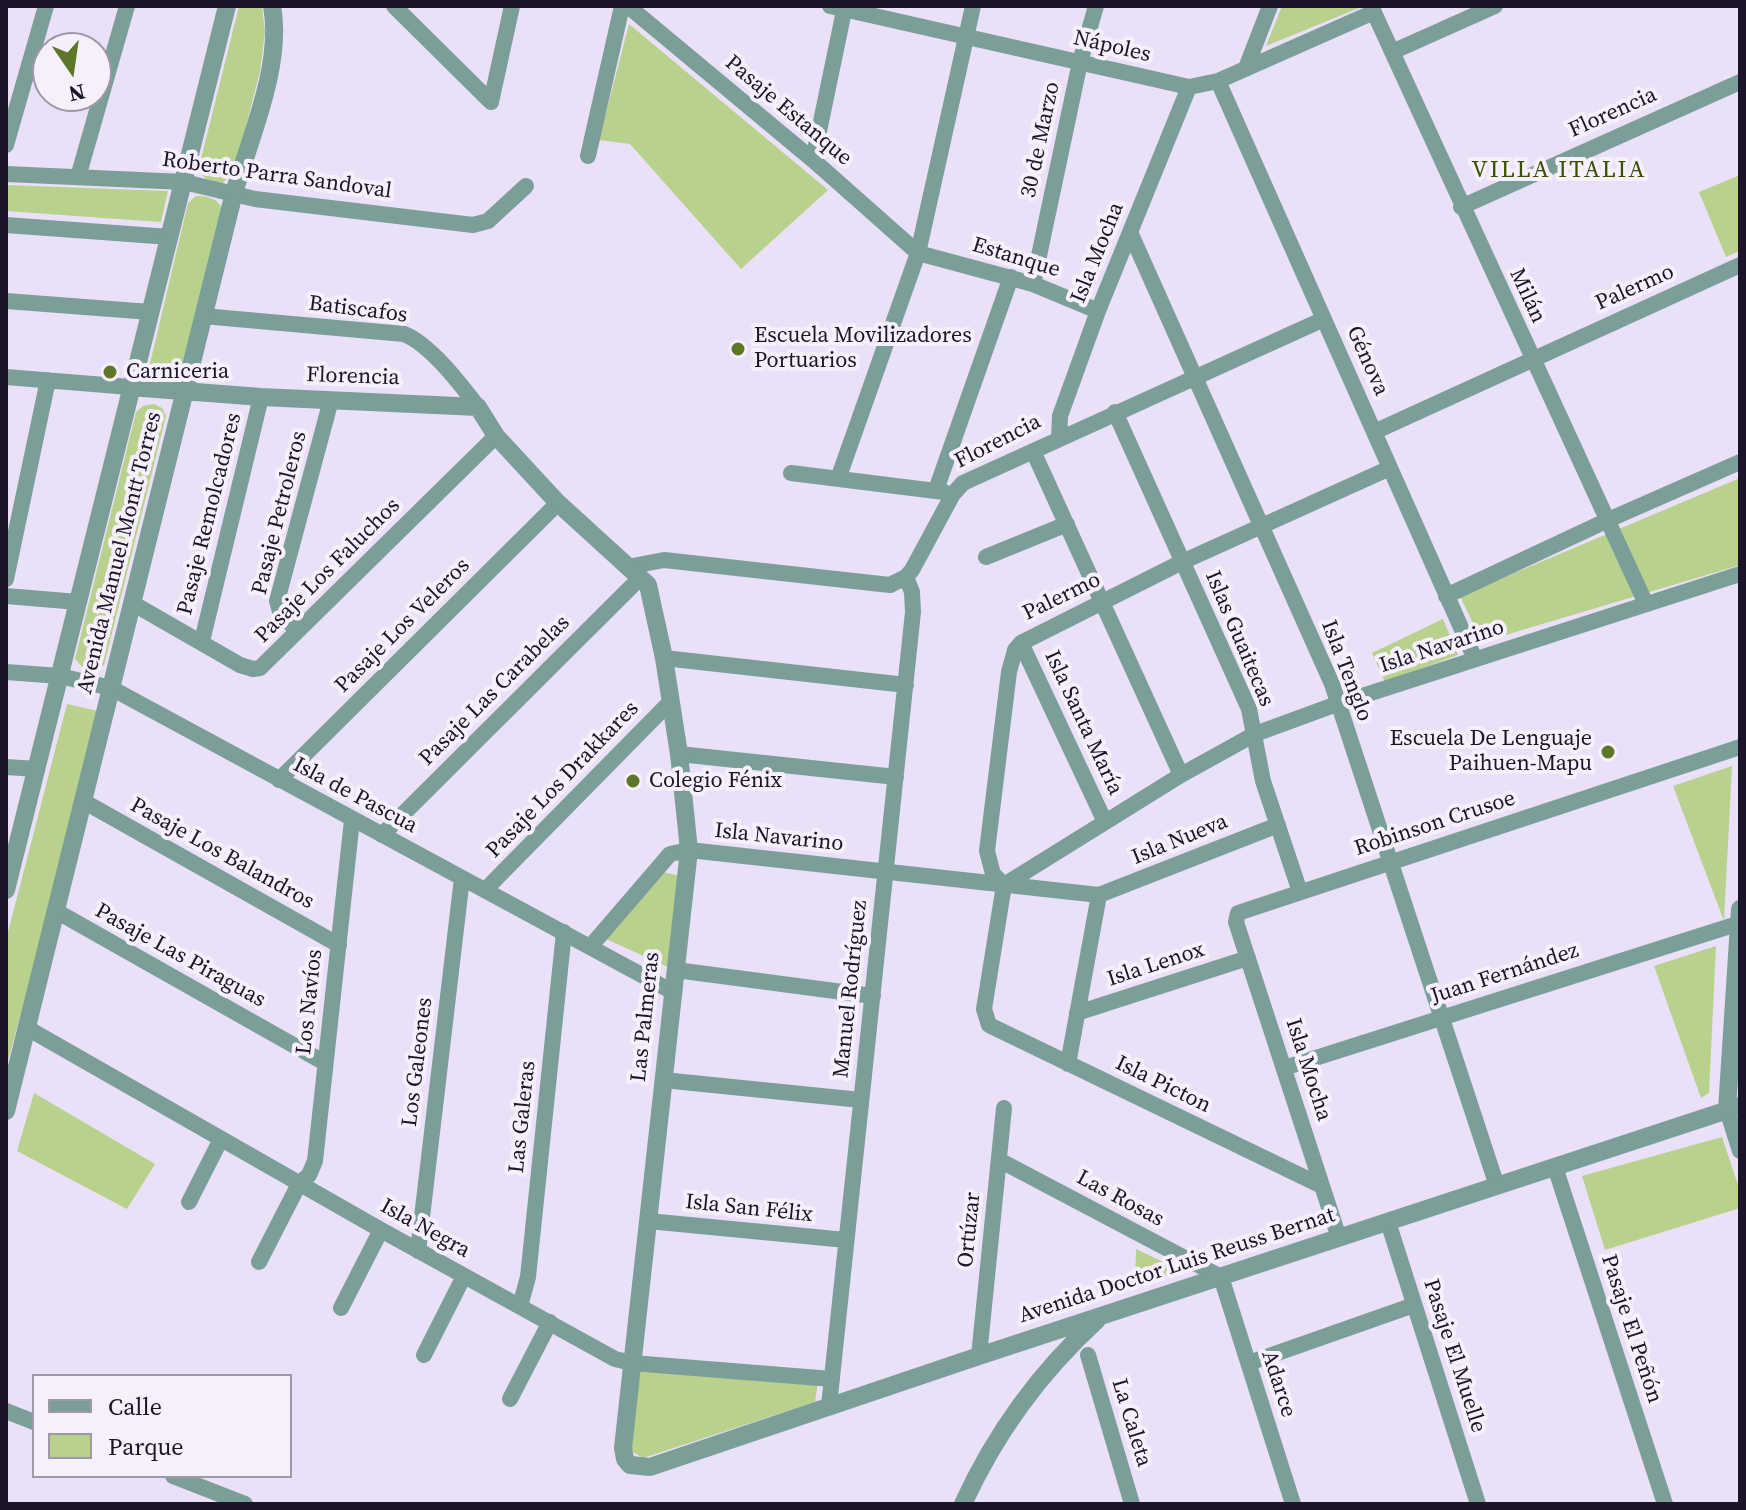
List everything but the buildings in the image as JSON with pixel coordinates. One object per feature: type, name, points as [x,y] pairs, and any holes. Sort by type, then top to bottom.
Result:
[{"type":"street","points":[[6,145],[46,6]]},
{"type":"street","points":[[78,177],[127,6]]},
{"type":"street","name":"Avenida Manuel Montt Torres","points":[[6,890],[227,6]]},
{"type":"street","name":"Avenida Manuel Montt Torres","points":[[6,1111],[234,193],[273,54],[272,6]]},
{"type":"street","points":[[394,6],[491,102],[512,6]]},
{"type":"street","points":[[588,156],[625,6]]},
{"type":"street","name":"Pasaje Estanque","points":[[625,6],[813,160],[918,253]]},
{"type":"street","points":[[838,479],[918,253],[973,6]]},
{"type":"street","name":"30 de Marzo","points":[[1033,284],[1080,62],[1096,6]]},
{"type":"street","points":[[1246,68],[1270,6]]},
{"type":"street","points":[[1392,52],[1495,6]]},
{"type":"street","points":[[813,160],[840,7]]},
{"type":"street","name":"Nápoles","points":[[840,7],[1189,87],[1218,81],[1373,9]]},
{"type":"street","name":"Milán","points":[[1373,9],[1461,207],[1646,604]]},
{"type":"street","name":"Génova","points":[[1218,81],[1475,659]]},
{"type":"street","name":"Florencia","points":[[1461,207],[1740,82]]},
{"type":"street","name":"Isla Mocha","points":[[1059,439],[1060,416],[1098,311],[1189,87]]},
{"type":"street","name":"Roberto Parra Sandoval","points":[[6,174],[184,182],[255,199],[478,225],[488,221],[526,186]]},
{"type":"street","points":[[6,225],[170,237]]},
{"type":"street","name":"Isla Tenglo","points":[[1130,232],[1332,684],[1497,1186]]},
{"type":"street","name":"Estanque","points":[[918,253],[1033,284],[1098,311]]},
{"type":"street","name":"Palermo","points":[[1374,432],[1740,265]]},
{"type":"street","points":[[936,490],[1011,277]]},
{"type":"street","points":[[6,301],[150,312]]},
{"type":"street","name":"Batiscafos","points":[[203,316],[404,334],[415,340],[448,372],[478,407]]},
{"type":"street","name":"Florencia","points":[[906,577],[953,494],[963,483],[1324,319]]},
{"type":"street","name":"Florencia","points":[[6,377],[261,397],[478,407]]},
{"type":"street","points":[[6,579],[48,380]]},
{"type":"street","name":"Pasaje Remolcadores","points":[[202,641],[261,397]]},
{"type":"street","name":"Pasaje Petroleros","points":[[297,631],[280,612],[277,601],[331,400]]},
{"type":"street","points":[[478,407],[496,436],[558,503],[634,572],[651,561],[664,560],[882,585],[890,585],[906,577]]},
{"type":"street","name":"Islas Guaitecas","points":[[1115,412],[1249,709],[1263,781],[1300,892]]},
{"type":"street","name":"Pasaje Los Faluchos","points":[[132,603],[240,665],[253,669],[266,665],[496,436]]},
{"type":"street","points":[[1033,451],[1181,775]]},
{"type":"street","points":[[1446,596],[1740,462]]},
{"type":"street","name":"Palermo","points":[[1004,885],[993,874],[987,851],[1009,672],[1015,650],[1021,643],[1182,562],[1390,468]]},
{"type":"street","points":[[791,473],[953,494]]},
{"type":"street","name":"Pasaje Los Veleros","points":[[279,780],[558,503]]},
{"type":"street","points":[[986,557],[1067,524]]},
{"type":"street","name":"Las Palmeras","points":[[630,1465],[623,1448],[689,850],[679,754],[664,658],[651,593],[648,585],[634,572]]},
{"type":"street","name":"Pasaje Las Carabelas","points":[[382,835],[634,572]]},
{"type":"street","name":"Isla Navarino","points":[[1004,885],[1181,775],[1255,734],[1337,704],[1740,574]]},
{"type":"street","name":"Manuel Rodríguez","points":[[829,1406],[914,601],[906,577]]},
{"type":"street","points":[[6,596],[78,602]]},
{"type":"street","name":"Isla Santa María","points":[[1021,643],[1105,822]]},
{"type":"street","points":[[664,658],[906,685]]},
{"type":"street","name":"Isla de Pascua","points":[[6,672],[60,676],[111,688],[673,992]]},
{"type":"street","name":"Pasaje Los Drakkares","points":[[486,889],[671,701]]},
{"type":"street","name":"Robinson Crusoe","points":[[1236,916],[1241,911],[1740,747]]},
{"type":"street","points":[[679,754],[896,777]]},
{"type":"street","points":[[6,767],[37,769]]},
{"type":"street","name":"Pasaje Los Balandros","points":[[83,801],[339,945]]},
{"type":"street","name":"Los Navíos","points":[[259,1262],[299,1184],[309,1175],[315,1161],[352,820]]},
{"type":"street","name":"Isla Nueva","points":[[1099,895],[1278,825]]},
{"type":"street","name":"Isla Navarino","points":[[590,947],[670,854],[689,850],[1099,895]]},
{"type":"street","name":"Los Galeones","points":[[418,1251],[462,878]]},
{"type":"street","name":"Isla Picton","points":[[1004,885],[984,1009],[986,1021],[993,1028],[1322,1186]]},
{"type":"street","points":[[1068,1064],[1099,895]]},
{"type":"street","points":[[1740,909],[1734,1108],[1740,1151]]},
{"type":"street","name":"Pasaje Las Piraguas","points":[[56,911],[325,1063]]},
{"type":"street","name":"Isla Mocha","points":[[1236,916],[1339,1238]]},
{"type":"street","name":"Juan Fernández","points":[[1284,1068],[1740,923]]},
{"type":"street","name":"Las Galeras","points":[[520,1306],[528,1277],[564,932]]},
{"type":"street","name":"Isla Lenox","points":[[1077,1013],[1248,958]]},
{"type":"street","points":[[676,970],[873,996]]},
{"type":"street","name":"Isla Negra","points":[[27,1028],[418,1251],[615,1359],[632,1363],[832,1379]]},
{"type":"street","points":[[663,1080],[861,1100]]},
{"type":"street","name":"Ortúzar","points":[[979,1356],[1004,1108]]},
{"type":"street","name":"Avenida Doctor Luis Reuss Bernat","points":[[630,1465],[650,1467],[1734,1108]]},
{"type":"street","points":[[189,1202],[221,1139]]},
{"type":"street","name":"Las Rosas","points":[[999,1160],[1221,1277]]},
{"type":"street","name":"Pasaje El Peñón","points":[[1555,1167],[1665,1504]]},
{"type":"street","name":"Isla San Félix","points":[[648,1221],[846,1240]]},
{"type":"street","name":"Pasaje El Muelle","points":[[1388,1222],[1478,1504]]},
{"type":"street","points":[[341,1308],[381,1230]]},
{"type":"street","points":[[424,1355],[464,1276]]},
{"type":"street","name":"Adarce","points":[[1221,1277],[1293,1504]]},
{"type":"street","points":[[1249,1363],[1414,1305]]},
{"type":"street","points":[[963,1504],[991,1450],[1027,1395],[1074,1340],[1101,1316]]},
{"type":"street","points":[[510,1399],[550,1322]]},
{"type":"street","name":"La Caleta","points":[[1088,1355],[1132,1504]]},
{"type":"street","points":[[6,1411],[32,1421]]},
{"type":"street","points":[[178,1478],[245,1504]]},
{"type":"green space","points":[[239,6],[262,6],[265,32],[260,71],[235,170],[223,183],[208,180],[199,167]]},
{"type":"green space","points":[[1282,6],[1364,6],[1266,46]]},
{"type":"green space","points":[[629,24],[828,190],[741,269],[630,144],[599,140]]},
{"type":"green space","points":[[1740,175],[1740,251],[1726,257],[1699,192]]},
{"type":"green space","points":[[6,185],[168,191],[161,222],[6,211]]},
{"type":"green space","points":[[196,196],[212,198],[223,209],[180,380],[173,386],[152,383],[147,376],[188,203]]},
{"type":"green space","points":[[154,404],[162,408],[166,416],[104,665],[97,670],[85,670],[75,659],[136,412],[143,406]]},
{"type":"green space","points":[[1740,478],[1740,565],[1482,642],[1460,596]]},
{"type":"green space","points":[[1443,619],[1458,655],[1385,682],[1372,653]]},
{"type":"green space","points":[[67,704],[98,711],[52,901],[6,1068],[6,940]]},
{"type":"green space","points":[[1732,766],[1724,921],[1673,786]]},
{"type":"green space","points":[[663,872],[680,876],[670,968],[604,938]]},
{"type":"green space","points":[[1716,946],[1709,1093],[1701,1098],[1654,966]]},
{"type":"green space","points":[[34,1093],[155,1164],[127,1209],[17,1151]]},
{"type":"green space","points":[[1722,1137],[1740,1191],[1740,1208],[1605,1250],[1582,1176]]},
{"type":"green space","points":[[1136,1249],[1182,1271],[1135,1284]]},
{"type":"green space","points":[[640,1368],[818,1382],[815,1402],[643,1458],[631,1448]]},
{"type":"place","name":"Escuela Movilizadores Portuarios","points":[[738,349]]},
{"type":"place","name":"Carniceria","points":[[110,372]]},
{"type":"place","name":"Escuela De Lenguaje Paihuen-Mapu","points":[[1608,752]]},
{"type":"place","name":"Colegio Fénix","points":[[633,781]]},
{"type":"district","name":"VILLA ITALIA","points":[[1559,171]]}]
